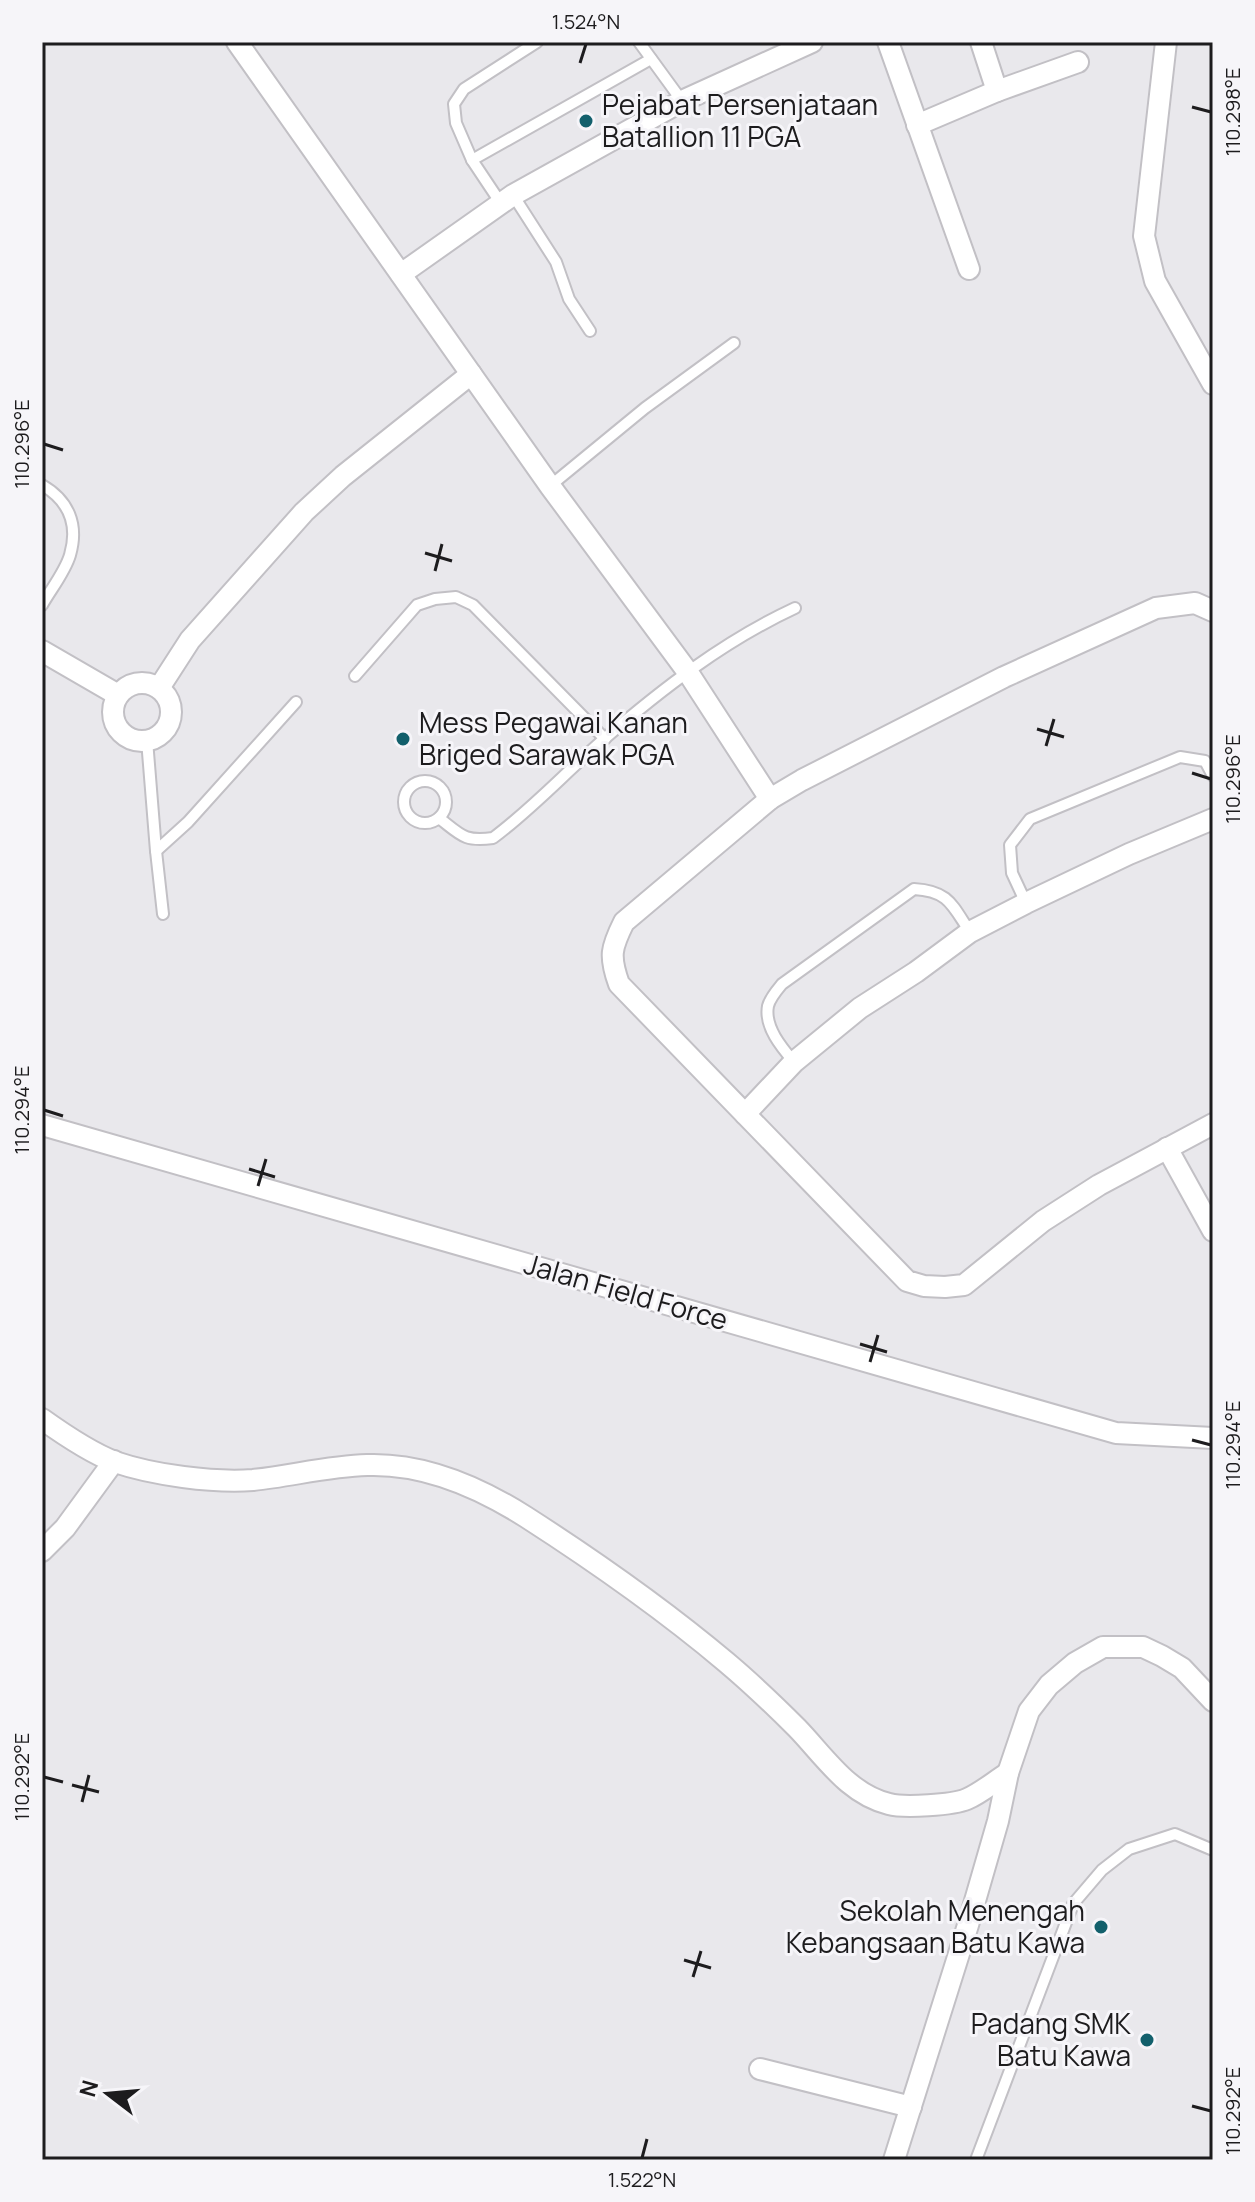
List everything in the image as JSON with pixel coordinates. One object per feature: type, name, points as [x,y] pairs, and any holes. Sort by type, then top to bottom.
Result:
[{"type":"street","points":[[237,42],[550,486],[687,671],[770,799]]},
{"type":"street","points":[[401,274],[506,199],[682,101],[812,42]]},
{"type":"street","points":[[888,42],[969,269]]},
{"type":"street","points":[[981,42],[997,91]]},
{"type":"street","points":[[1166,42],[1144,236],[1155,281],[1213,384]]},
{"type":"street","points":[[917,125],[997,91],[1078,62]]},
{"type":"street","points":[[159,688],[190,640],[304,512],[343,476],[471,374]]},
{"type":"street","points":[[1212,1126],[1099,1185],[1043,1221],[964,1285],[924,1286],[907,1281],[619,984],[611,962],[615,940],[624,922],[770,799],[802,780],[1004,677],[1156,608],[1195,603],[1213,611]]},
{"type":"street","points":[[42,651],[118,695]]},
{"type":"street","points":[[137,683],[148,683],[159,688],[171,706],[166,728],[158,736],[147,740],[125,736],[114,717],[118,695],[126,687],[137,683]]},
{"type":"street","points":[[745,1114],[794,1062],[860,1008],[970,932],[1129,854],[1213,819]]},
{"type":"street","name":"Jalan Field Force","points":[[42,1125],[1116,1433],[1213,1438]]},
{"type":"street","points":[[1167,1148],[1213,1231]]},
{"type":"street","points":[[42,1419],[114,1461],[209,1480],[251,1480],[369,1465],[448,1478],[502,1502],[639,1593],[728,1664],[796,1728],[835,1772],[868,1795],[891,1805],[930,1805],[967,1799],[1008,1773]]},
{"type":"street","points":[[42,1551],[65,1528],[114,1461]]},
{"type":"street","points":[[894,2160],[968,1925],[998,1821],[1008,1773],[1029,1711],[1049,1685],[1075,1663],[1103,1647],[1143,1647],[1162,1656],[1182,1668],[1213,1701]]},
{"type":"street","points":[[760,2069],[911,2107]]},
{"type":"lane","points":[[537,42],[464,89],[454,104],[456,123],[472,160],[556,262],[569,299],[590,331]]},
{"type":"lane","points":[[639,42],[682,101]]},
{"type":"lane","points":[[472,160],[651,59]]},
{"type":"lane","points":[[550,486],[645,408],[734,343]]},
{"type":"lane","points":[[42,485],[67,506],[73,530],[70,556],[42,605]]},
{"type":"lane","points":[[355,676],[417,605],[456,597],[473,605],[605,739]]},
{"type":"lane","points":[[439,818],[467,839],[493,838],[687,671],[762,624],[795,608]]},
{"type":"lane","points":[[156,851],[188,822],[296,702]]},
{"type":"lane","points":[[147,740],[163,914]]},
{"type":"lane","points":[[1026,903],[1012,873],[1010,845],[1030,819],[1180,757],[1205,761],[1213,776]]},
{"type":"lane","points":[[426,781],[437,785],[446,801],[439,818],[421,823],[410,817],[404,806],[409,788],[426,781]]},
{"type":"lane","points":[[794,1062],[782,1049],[770,1026],[768,1006],[782,984],[914,889],[931,890],[946,897],[970,932]]},
{"type":"lane","points":[[976,2160],[1073,1904],[1102,1870],[1129,1849],[1175,1834],[1213,1850]]},
{"type":"place","name":"Pejabat Persenjataan Batallion 11 PGA","points":[[586,121]]},
{"type":"place","name":"Mess Pegawai Kanan Briged Sarawak PGA","points":[[403,739]]},
{"type":"place","name":"Sekolah Menengah Kebangsaan Batu Kawa","points":[[1101,1927]]},
{"type":"place","name":"Padang SMK Batu Kawa","points":[[1147,2040]]}]
